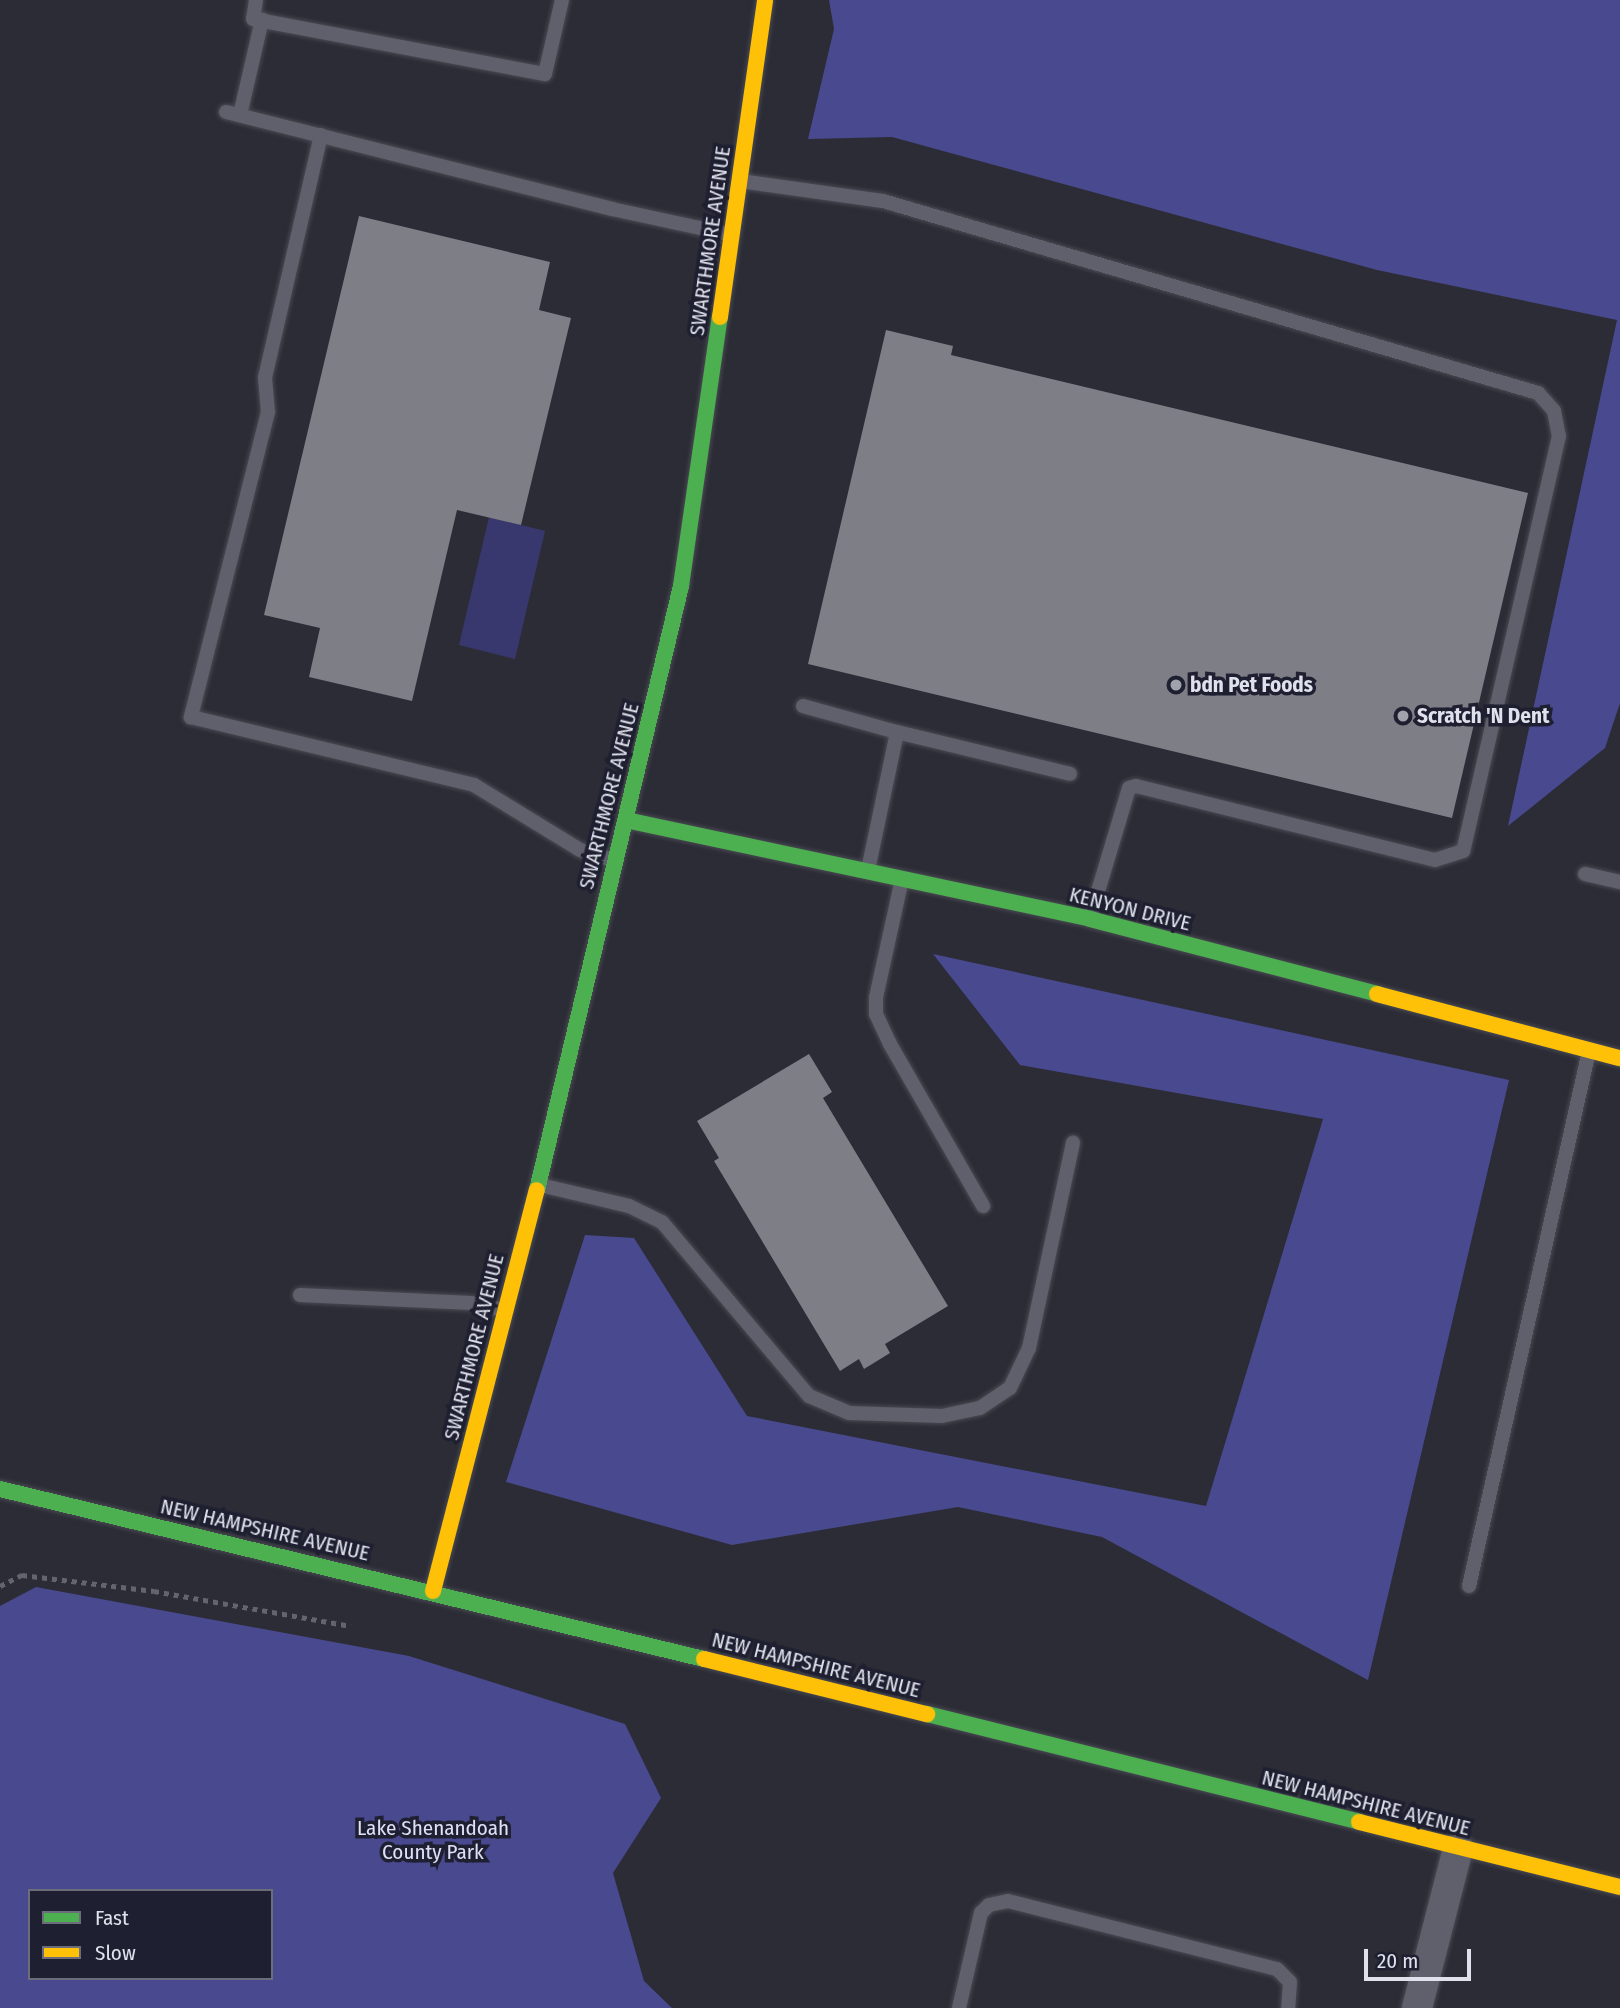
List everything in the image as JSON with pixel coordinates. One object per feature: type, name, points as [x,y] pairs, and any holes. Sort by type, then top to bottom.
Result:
[{"type":"street","name":"SWARTHMORE AVENUE","points":[[433,1591],[538,1185],[681,586],[765,0]]},
{"type":"street","name":"KENYON DRIVE","points":[[626,820],[1090,919],[1620,1058]]},
{"type":"street","name":"NEW HAMPSHIRE AVENUE","points":[[0,1489],[433,1591],[1620,1887]]},
{"type":"street","points":[[1416,2008],[1458,1847]]},
{"type":"lane","points":[[256,0],[253,19],[545,74],[562,0]]},
{"type":"lane","points":[[262,20],[233,114],[612,209],[733,235]]},
{"type":"lane","points":[[321,135],[265,378],[268,412],[191,717],[474,785],[580,850],[615,860]]},
{"type":"lane","points":[[739,181],[883,201],[1538,393],[1554,411],[1559,436],[1463,851],[1435,860],[1136,786],[1129,788],[1090,919]]},
{"type":"lane","points":[[803,706],[1070,774]]},
{"type":"lane","points":[[868,871],[897,732]]},
{"type":"lane","points":[[1585,874],[1620,882]]},
{"type":"lane","points":[[902,878],[876,997],[876,1014],[890,1044],[983,1206]]},
{"type":"lane","points":[[1469,1586],[1589,1050]]},
{"type":"lane","points":[[538,1185],[629,1206],[662,1222],[809,1396],[849,1413],[942,1416],[980,1408],[1010,1388],[1029,1348],[1073,1143]]},
{"type":"lane","points":[[300,1295],[471,1303],[504,1311]]},
{"type":"lane","points":[[959,2008],[981,1913],[989,1905],[1008,1901],[1277,1969],[1290,1982],[1288,2008]]},
{"type":"path","points":[[0,1586],[22,1574],[154,1591],[351,1626]]},
{"type":"shaded area","points":[[489,517],[545,531],[515,659],[459,645]]},
{"type":"green space","points":[[829,0],[1620,0],[1620,703],[1605,748],[1508,826],[1617,320],[1377,270],[892,137],[808,139],[834,29]]},
{"type":"green space","points":[[933,954],[1509,1080],[1368,1680],[1102,1537],[958,1507],[732,1545],[506,1482],[585,1235],[634,1238],[747,1416],[1206,1506],[1323,1119],[1020,1065]]},
{"type":"green space","name":"Lake Shenandoah County Park","points":[[36,1587],[409,1656],[625,1724],[661,1798],[613,1873],[644,1981],[672,2008],[0,2008],[0,1606]]},
{"type":"building","points":[[359,216],[550,262],[539,310],[571,318],[521,525],[457,510],[412,701],[309,677],[320,628],[264,615]]},
{"type":"building","points":[[886,330],[953,346],[951,355],[1528,493],[1452,818],[808,664]]},
{"type":"building","points":[[809,1054],[832,1092],[823,1098],[948,1306],[885,1344],[890,1353],[864,1369],[859,1359],[840,1371],[714,1161],[719,1158],[697,1121]]},
{"type":"traffic: fast","points":[[537,1190],[681,586],[720,317]]},
{"type":"traffic: fast","points":[[626,820],[1090,919],[1377,994]]},
{"type":"traffic: fast","points":[[0,1489],[704,1659]]},
{"type":"traffic: fast","points":[[927,1714],[1359,1822]]},
{"type":"traffic: slow","points":[[720,317],[765,0]]},
{"type":"traffic: slow","points":[[1377,994],[1620,1058]]},
{"type":"traffic: slow","points":[[433,1591],[537,1190]]},
{"type":"traffic: slow","points":[[704,1659],[927,1714]]},
{"type":"traffic: slow","points":[[1359,1822],[1620,1887]]},
{"type":"place","name":"bdn Pet Foods","points":[[1176,685]]},
{"type":"place","name":"Scratch 'N Dent","points":[[1403,716]]}]
